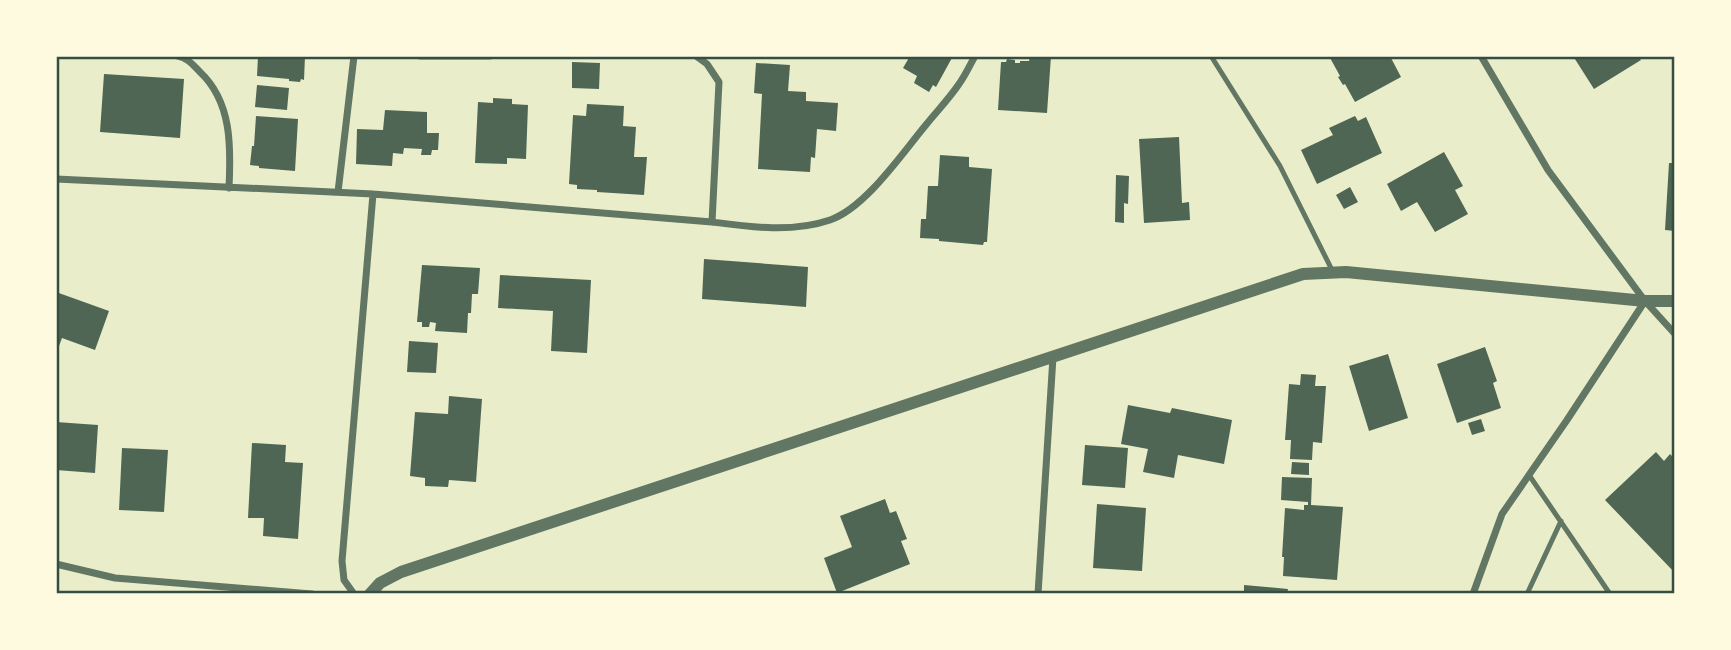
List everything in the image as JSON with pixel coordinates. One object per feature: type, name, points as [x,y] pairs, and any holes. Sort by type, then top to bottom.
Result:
[{"type":"street","points":[[178,56],[185,58],[211,82],[225,114],[231,145],[229,188]]},
{"type":"street","points":[[338,192],[354,56]]},
{"type":"street","points":[[420,56],[490,56]]},
{"type":"street","points":[[696,56],[707,64],[719,82],[712,222]]},
{"type":"street","points":[[56,180],[373,194],[750,227],[806,226],[833,219],[845,212],[885,176],[960,84],[975,56]]},
{"type":"street","points":[[1481,56],[1548,170],[1645,301],[1675,334]]},
{"type":"street","points":[[354,594],[344,580],[342,561],[373,194]]},
{"type":"street","points":[[370,594],[380,583],[401,572],[1303,274],[1360,273],[1645,301],[1675,301]]},
{"type":"street","points":[[1473,594],[1502,514],[1645,301]]},
{"type":"street","points":[[1038,594],[1053,357]]},
{"type":"street","points":[[56,564],[115,578],[312,594]]},
{"type":"lane","points":[[1211,56],[1280,166],[1332,272]]},
{"type":"lane","points":[[1529,475],[1610,594]]},
{"type":"lane","points":[[1527,594],[1561,521]]},
{"type":"building","points":[[258,56],[305,56],[304,80],[301,79],[300,82],[257,76]]},
{"type":"building","points":[[910,56],[953,56],[936,87],[933,85],[929,92],[914,83],[917,76],[903,68]]},
{"type":"building","points":[[1030,56],[1051,56],[1047,113],[998,110],[1001,62],[1006,62],[1007,59],[1020,63],[1029,61]]},
{"type":"building","points":[[1329,56],[1390,56],[1401,77],[1355,102],[1338,77],[1340,76]]},
{"type":"building","points":[[1573,56],[1638,56],[1641,60],[1594,89]]},
{"type":"building","points":[[572,62],[600,63],[599,89],[572,88]]},
{"type":"building","points":[[756,63],[790,65],[788,91],[806,92],[806,101],[838,103],[836,131],[817,129],[815,158],[811,157],[810,172],[758,169],[762,94],[754,93]]},
{"type":"building","points":[[104,74],[184,79],[180,138],[100,132]]},
{"type":"building","points":[[257,85],[289,88],[287,110],[255,107]]},
{"type":"building","points":[[493,98],[512,99],[512,104],[528,105],[526,159],[507,158],[507,164],[475,163],[478,102],[493,103]]},
{"type":"building","points":[[587,104],[624,106],[623,126],[636,127],[634,157],[647,157],[644,195],[597,192],[577,189],[577,185],[569,184],[573,115],[586,116]]},
{"type":"building","points":[[385,110],[427,112],[427,133],[439,133],[438,150],[432,150],[431,155],[421,155],[422,149],[404,148],[403,154],[393,153],[392,166],[356,164],[357,129],[383,130]]},
{"type":"building","points":[[256,116],[298,119],[295,171],[250,165]]},
{"type":"building","points":[[1355,116],[1358,121],[1366,117],[1382,153],[1317,184],[1301,150],[1333,135],[1329,128]]},
{"type":"building","points":[[1179,137],[1182,203],[1189,202],[1190,220],[1144,223],[1139,139]]},
{"type":"building","points":[[1444,152],[1463,186],[1455,190],[1468,214],[1435,232],[1417,202],[1401,211],[1387,184]]},
{"type":"building","points":[[940,155],[969,157],[969,167],[992,169],[987,242],[983,245],[920,238],[921,219],[926,219],[928,186],[938,186]]},
{"type":"building","points":[[1669,163],[1675,163],[1675,231],[1665,230]]},
{"type":"building","points":[[1116,175],[1129,176],[1128,204],[1124,203],[1124,223],[1115,222]]},
{"type":"building","points":[[1350,187],[1358,202],[1344,209],[1336,195]]},
{"type":"building","points":[[704,259],[808,267],[806,307],[702,299]]},
{"type":"building","points":[[422,265],[480,268],[478,294],[472,294],[467,333],[435,331],[436,323],[430,322],[429,327],[422,327],[422,322],[417,322]]},
{"type":"building","points":[[500,275],[591,280],[587,353],[551,351],[553,311],[498,308]]},
{"type":"building","points":[[56,292],[109,311],[95,350],[62,338],[56,354]]},
{"type":"building","points":[[409,341],[438,343],[436,373],[407,372]]},
{"type":"building","points":[[1485,347],[1497,381],[1493,383],[1501,408],[1457,423],[1437,364]]},
{"type":"building","points":[[1388,354],[1408,418],[1369,431],[1349,366]]},
{"type":"building","points":[[1301,374],[1316,375],[1315,386],[1326,386],[1322,443],[1313,442],[1312,460],[1290,459],[1291,440],[1285,440],[1289,384],[1300,385]]},
{"type":"building","points":[[449,396],[482,399],[476,482],[449,480],[448,487],[425,486],[425,478],[410,476],[415,412],[448,414]]},
{"type":"building","points":[[1128,405],[1170,413],[1172,408],[1232,420],[1224,464],[1178,455],[1174,478],[1143,472],[1148,449],[1121,444]]},
{"type":"building","points":[[1481,419],[1485,431],[1472,435],[1468,423]]},
{"type":"building","points":[[56,422],[98,425],[95,473],[56,470]]},
{"type":"building","points":[[252,443],[286,445],[285,462],[303,463],[298,539],[263,536],[264,518],[248,518]]},
{"type":"building","points":[[1085,445],[1128,448],[1125,488],[1082,485]]},
{"type":"building","points":[[122,448],[168,450],[164,512],[119,510]]},
{"type":"building","points":[[1656,452],[1664,461],[1670,454],[1675,459],[1675,573],[1605,500]]},
{"type":"building","points":[[1292,462],[1309,463],[1309,475],[1291,474]]},
{"type":"building","points":[[1282,477],[1312,478],[1311,505],[1343,507],[1337,580],[1283,576],[1285,508],[1304,510],[1304,505],[1308,505],[1308,502],[1281,500]]},
{"type":"building","points":[[885,499],[890,513],[896,511],[907,539],[901,541],[910,564],[837,593],[824,558],[852,547],[840,516]]},
{"type":"building","points":[[1097,504],[1146,508],[1142,571],[1093,568]]},
{"type":"building","points":[[1244,585],[1288,589],[1287,594],[1244,594]]}]
